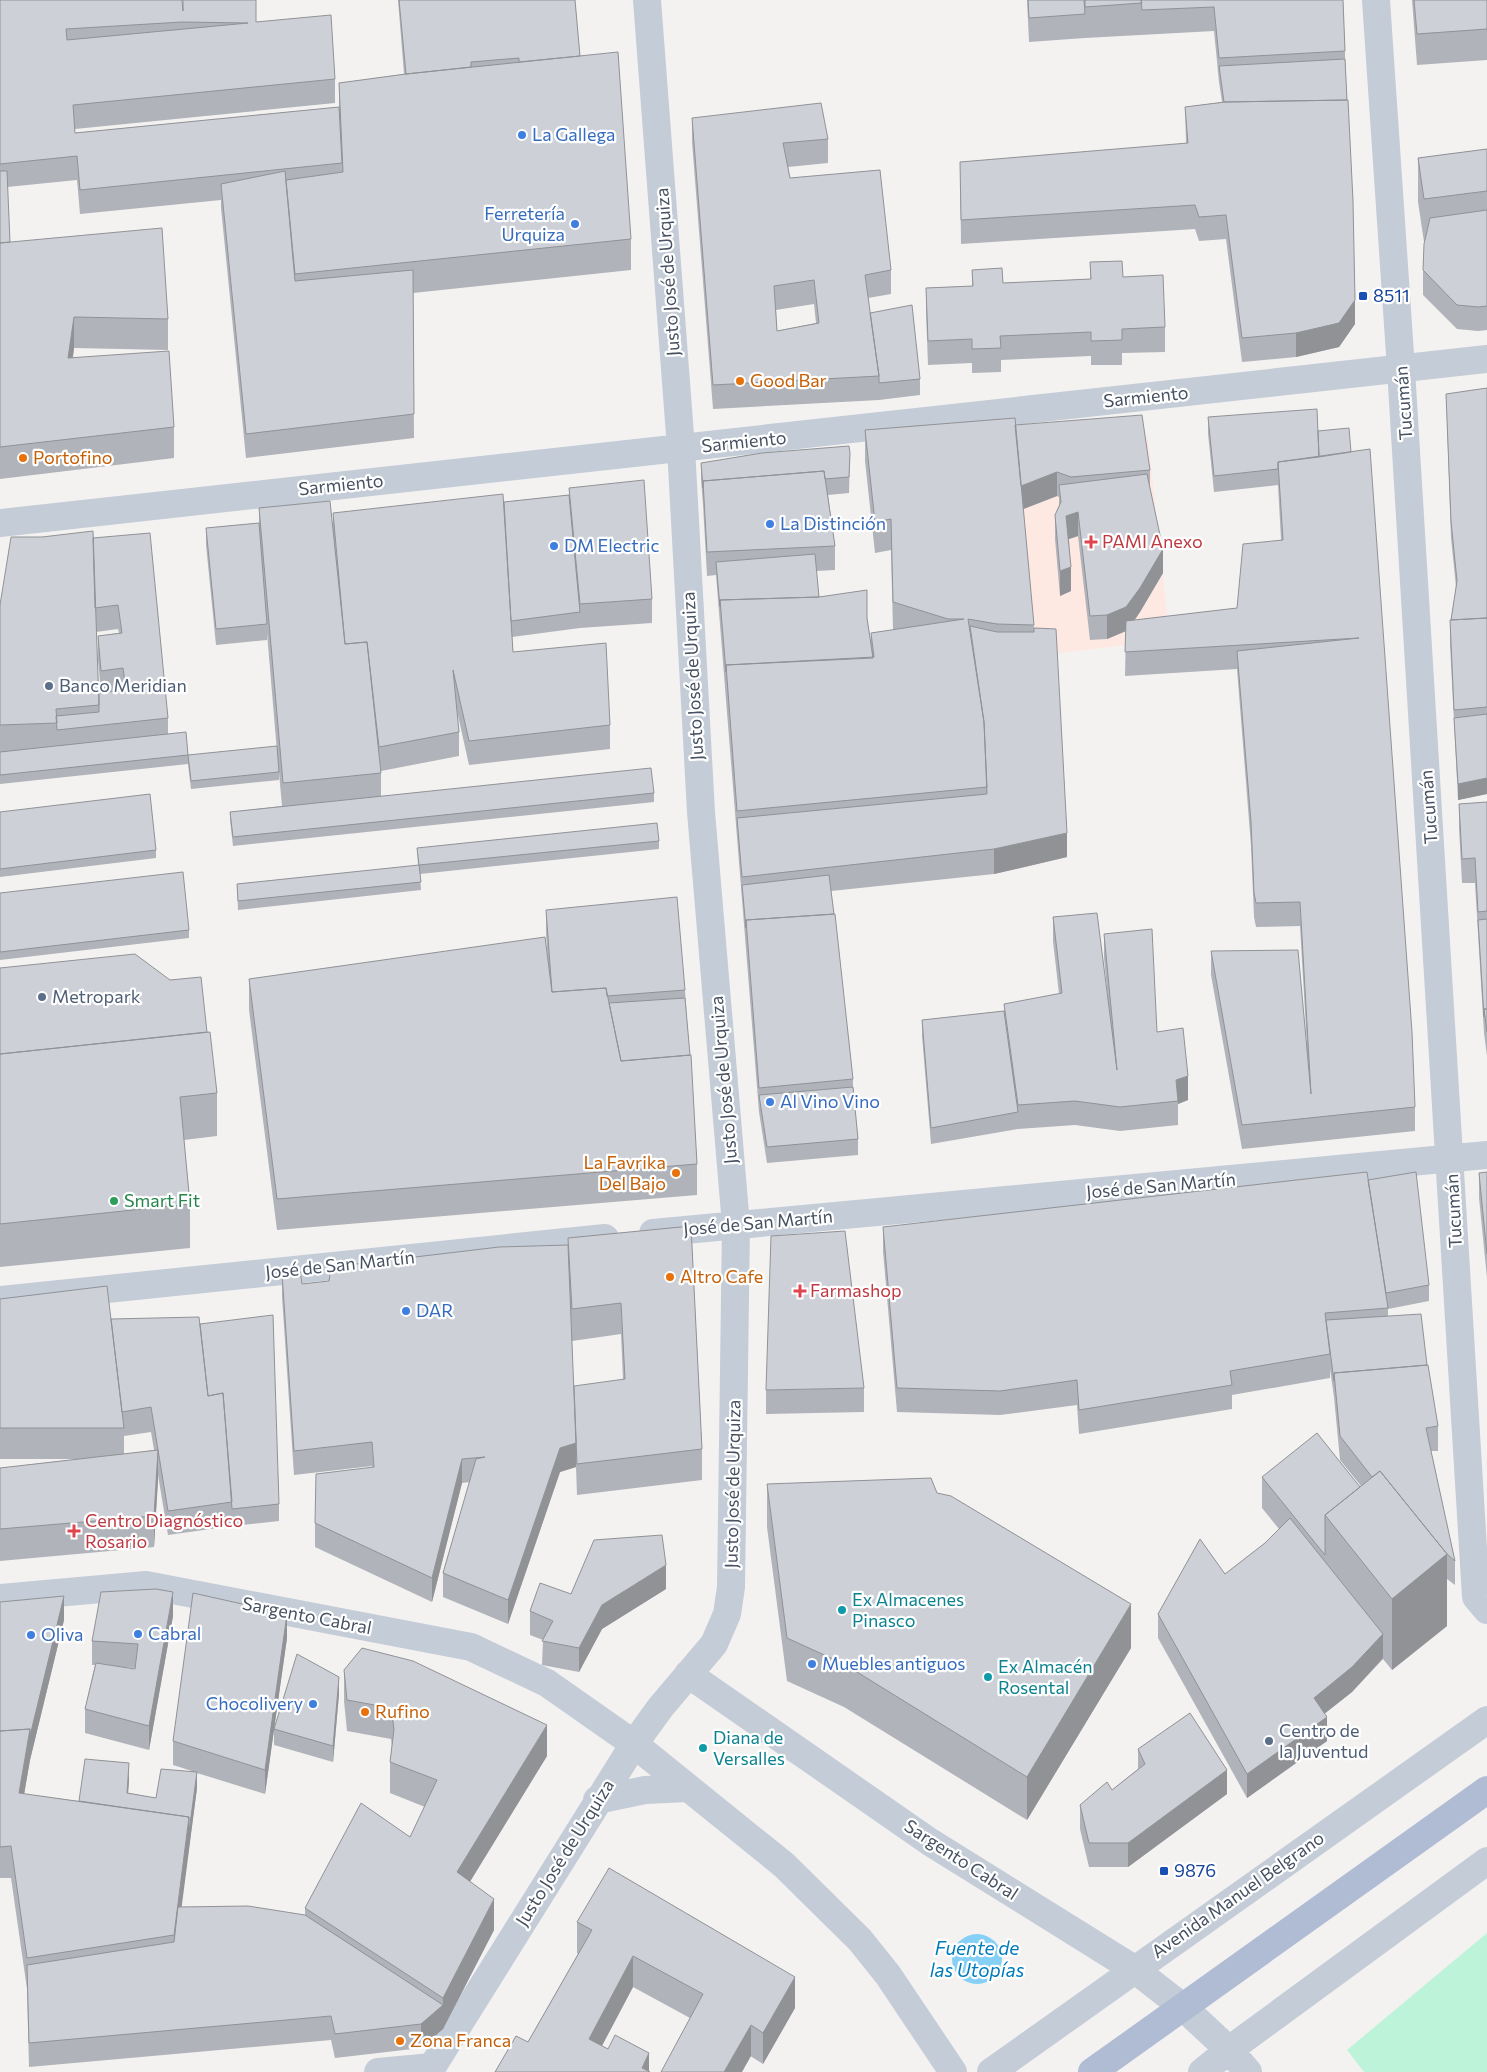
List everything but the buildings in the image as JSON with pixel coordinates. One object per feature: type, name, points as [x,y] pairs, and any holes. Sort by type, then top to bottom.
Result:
[{"type":"main road","points":[[1092,2072],[1487,1790]]},
{"type":"street","name":"Justo José de Urquiza","points":[[431,2070],[597,1800],[634,1744],[660,1708],[714,1644],[727,1614],[731,1587],[736,1225],[701,812],[681,448],[647,0]]},
{"type":"street","name":"Tucumán","points":[[1376,0],[1402,369],[1476,1597],[1487,1610]]},
{"type":"street","name":"Sarmiento","points":[[0,523],[1487,359]]},
{"type":"street","name":"José de San Martín","points":[[0,1300],[736,1225],[1451,1160],[1487,1155]]},
{"type":"street","name":"Sargento Cabral","points":[[0,1598],[146,1585],[471,1647],[547,1683],[634,1744],[784,1865],[860,1940],[888,1975],[953,2072]]},
{"type":"street","name":"Sargento Cabral","points":[[688,1674],[930,1842],[1134,1969],[1184,2008],[1229,2050],[1248,2072]]},
{"type":"street","points":[[596,1717],[633,1716],[660,1708]]},
{"type":"street","name":"Avenida Manuel Belgrano","points":[[991,2072],[1487,1720]]},
{"type":"street","points":[[597,1800],[645,1790],[688,1788]]},
{"type":"street","points":[[1202,2072],[1229,2050],[1487,1861]]},
{"type":"street","points":[[378,2072],[431,2070]]},
{"type":"shaded area","name":"PAMI Anexo","points":[[1148,438],[1170,640],[1034,656],[1015,449]]},
{"type":"green space","points":[[1487,1933],[1487,2072],[1364,2072],[1347,2050]]},
{"type":"water","name":"Fuente de las Utopías","points":[[972,1934],[982,1934],[995,1941],[1002,1954],[1002,1964],[995,1977],[982,1984],[972,1984],[963,1980],[956,1973],[952,1964],[952,1954],[956,1945],[963,1938]]},
{"type":"place","name":"La Gallega","points":[[522,135]]},
{"type":"place","name":"Ferretería Urquiza","points":[[575,224]]},
{"type":"place","name":"8511","points":[[1363,296]]},
{"type":"place","name":"Good Bar","points":[[740,381]]},
{"type":"place","name":"Portofino","points":[[23,458]]},
{"type":"place","name":"La Distinción","points":[[770,524]]},
{"type":"place","name":"PAMI Anexo","points":[[1091,542]]},
{"type":"place","name":"DM Electric","points":[[554,546]]},
{"type":"place","name":"Banco Meridian","points":[[49,686]]},
{"type":"place","name":"Metropark","points":[[42,997]]},
{"type":"place","name":"Al Vino Vino","points":[[770,1102]]},
{"type":"place","name":"La Favrika Del Bajo","points":[[676,1173]]},
{"type":"place","name":"Smart Fit","points":[[114,1201]]},
{"type":"place","name":"Altro Cafe","points":[[670,1277]]},
{"type":"place","name":"Farmashop","points":[[800,1291]]},
{"type":"place","name":"DAR","points":[[406,1311]]},
{"type":"place","name":"Centro Diagnóstico Rosario","points":[[74,1531]]},
{"type":"place","name":"Ex Almacenes Pinasco","points":[[842,1610]]},
{"type":"place","name":"Cabral","points":[[138,1634]]},
{"type":"place","name":"Oliva","points":[[31,1635]]},
{"type":"place","name":"Muebles antiguos","points":[[812,1664]]},
{"type":"place","name":"Ex Almacén Rosental","points":[[988,1677]]},
{"type":"place","name":"Chocolivery","points":[[313,1704]]},
{"type":"place","name":"Rufino","points":[[365,1712]]},
{"type":"place","name":"Centro de la Juventud","points":[[1269,1741]]},
{"type":"place","name":"Diana de Versalles","points":[[703,1748]]},
{"type":"place","name":"9876","points":[[1164,1871]]},
{"type":"place","name":"Zona Franca","points":[[400,2041]]}]
